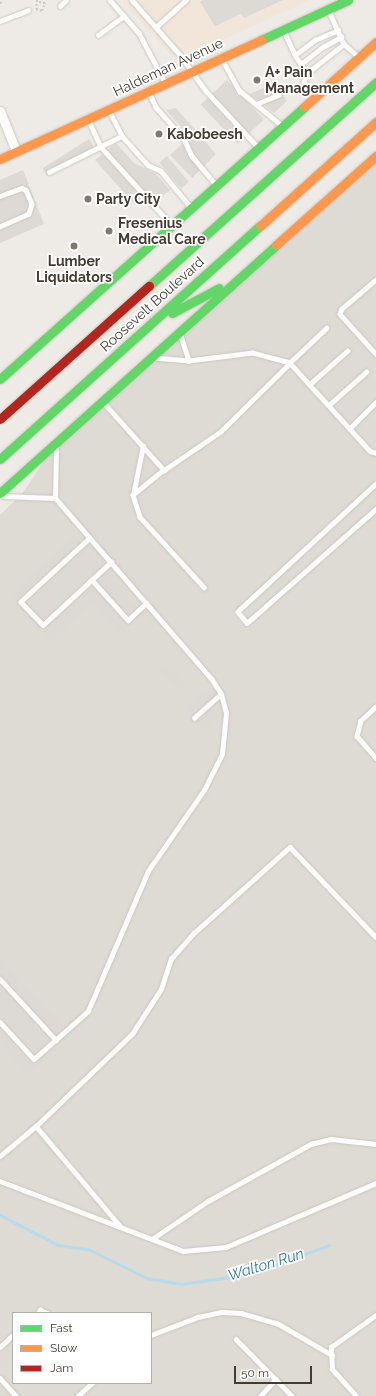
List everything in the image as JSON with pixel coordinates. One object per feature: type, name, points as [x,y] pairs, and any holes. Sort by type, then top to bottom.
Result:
[{"type":"main road","name":"Haldeman Avenue","points":[[0,159],[348,0]]},
{"type":"main road","points":[[0,379],[376,42]]},
{"type":"main road","name":"Roosevelt Boulevard","points":[[0,419],[376,82]]},
{"type":"main road","name":"Roosevelt Boulevard","points":[[0,459],[376,122]]},
{"type":"main road","points":[[0,494],[376,156]]},
{"type":"main road","points":[[150,325],[242,276]]},
{"type":"street","points":[[0,111],[16,151]]},
{"type":"lane","points":[[60,6],[66,0]]},
{"type":"lane","points":[[110,0],[139,33],[166,83]]},
{"type":"lane","points":[[132,0],[192,71],[206,91],[258,148]]},
{"type":"lane","points":[[156,27],[186,0]]},
{"type":"lane","points":[[328,9],[344,44],[359,57]]},
{"type":"lane","points":[[0,21],[28,10]]},
{"type":"lane","points":[[98,35],[124,16]]},
{"type":"lane","points":[[284,29],[295,55],[307,73]]},
{"type":"lane","points":[[295,55],[314,40],[338,30]]},
{"type":"lane","points":[[302,64],[323,47],[341,37]]},
{"type":"lane","points":[[316,96],[304,82],[307,73],[344,44]]},
{"type":"lane","points":[[222,58],[240,91],[283,126]]},
{"type":"lane","points":[[148,91],[156,108],[184,139],[192,156],[216,185]]},
{"type":"lane","points":[[256,104],[278,95]]},
{"type":"lane","points":[[108,109],[122,136],[148,166],[161,170],[192,207]]},
{"type":"lane","points":[[87,119],[101,147],[172,225]]},
{"type":"lane","points":[[50,172],[122,136]]},
{"type":"lane","points":[[0,196],[22,188],[26,190],[32,210],[0,227]]},
{"type":"lane","points":[[376,280],[342,309],[340,314],[376,354]]},
{"type":"lane","points":[[133,495],[164,470],[220,432],[327,328]]},
{"type":"lane","points":[[180,332],[190,361]]},
{"type":"lane","points":[[310,384],[347,351]]},
{"type":"lane","points":[[151,357],[190,361],[253,353],[290,363],[370,451],[376,453]]},
{"type":"lane","points":[[329,405],[366,372]]},
{"type":"lane","points":[[103,401],[164,470]]},
{"type":"lane","points":[[350,428],[376,402]]},
{"type":"lane","points":[[0,1022],[34,1059],[88,1011],[148,871],[204,790],[222,754],[226,713],[221,694],[212,680],[55,498],[56,443]]},
{"type":"lane","points":[[143,446],[133,495],[140,517],[204,587]]},
{"type":"lane","points":[[376,484],[238,612],[247,623],[376,508]]},
{"type":"lane","points":[[0,494],[55,498]]},
{"type":"lane","points":[[90,538],[21,602],[43,625],[111,562]]},
{"type":"lane","points":[[92,580],[128,620],[146,603]]},
{"type":"lane","points":[[194,718],[221,694]]},
{"type":"lane","points":[[376,707],[361,721],[357,736],[376,758]]},
{"type":"lane","points":[[0,1156],[36,1126],[132,1034],[161,989],[172,959],[194,933],[290,847],[376,937]]},
{"type":"lane","points":[[0,979],[56,1040]]},
{"type":"lane","points":[[36,1126],[122,1228]]},
{"type":"lane","points":[[152,1239],[208,1201],[311,1144],[331,1139],[376,1144]]},
{"type":"lane","points":[[0,1181],[183,1251],[226,1247],[376,1183]]},
{"type":"lane","points":[[152,1335],[198,1316],[221,1312],[241,1313],[277,1323],[332,1355]]},
{"type":"lane","points":[[356,1396],[332,1369],[331,1347],[376,1315]]},
{"type":"lane","points":[[0,1347],[12,1336]]},
{"type":"lane","points":[[236,1338],[292,1396]]},
{"type":"lane","points":[[0,1378],[16,1396]]},
{"type":"lane","points":[[260,1396],[276,1379]]},
{"type":"lane","points":[[78,1396],[91,1384]]},
{"type":"path","points":[[38,1],[45,3],[42,11],[36,9],[38,1]]},
{"type":"shaded area","points":[[122,0],[310,0],[201,50],[194,49],[173,58]]},
{"type":"shaded area","points":[[203,0],[283,0],[244,18],[241,14],[215,26],[200,2]]},
{"type":"shaded area","points":[[227,80],[264,119],[237,144],[201,105]]},
{"type":"shaded area","points":[[276,83],[287,101],[274,113],[249,94]]},
{"type":"shaded area","points":[[176,108],[216,154],[192,178],[170,155],[190,137],[166,110]]},
{"type":"shaded area","points":[[89,139],[94,147],[47,176],[42,168]]},
{"type":"shaded area","points":[[116,143],[134,163],[156,174],[170,190],[157,201],[150,194],[135,205],[95,160]]},
{"type":"shaded area","points":[[167,156],[189,182],[181,188],[159,162]]},
{"type":"shaded area","points":[[376,160],[376,1396],[0,1396],[0,515],[22,494],[56,443]]},
{"type":"shaded area","points":[[23,170],[44,224],[0,243],[0,180]]},
{"type":"shaded area","points":[[74,535],[143,614],[120,635],[91,604],[50,641],[9,595]]},
{"type":"shaded area","points":[[165,664],[185,685],[179,691],[159,670]]},
{"type":"shaded area","points":[[206,689],[210,695],[213,711],[218,716],[202,731],[183,710]]},
{"type":"shaded area","points":[[0,957],[71,1034],[27,1073],[0,1042]]},
{"type":"waterway","name":"Walton Run","points":[[0,1215],[58,1245],[88,1249],[147,1278],[181,1284],[229,1277],[264,1269],[329,1245]]},
{"type":"traffic: fast","points":[[261,40],[348,0]]},
{"type":"traffic: fast","points":[[149,286],[376,82]]},
{"type":"traffic: fast","points":[[0,379],[304,107]]},
{"type":"traffic: fast","points":[[0,459],[260,226]]},
{"type":"traffic: fast","points":[[0,493],[276,245]]},
{"type":"traffic: fast","points":[[172,313],[219,288]]},
{"type":"traffic: slow","points":[[0,159],[261,40]]},
{"type":"traffic: slow","points":[[304,107],[376,42]]},
{"type":"traffic: slow","points":[[260,226],[376,122]]},
{"type":"traffic: slow","points":[[276,245],[376,156]]},
{"type":"traffic: jam","points":[[0,419],[149,286]]},
{"type":"place","name":"A+ Pain Management","points":[[257,80]]},
{"type":"place","name":"Kabobeesh","points":[[159,134]]},
{"type":"place","name":"Party City","points":[[88,199]]},
{"type":"place","name":"Fresenius Medical Care","points":[[109,231]]},
{"type":"place","name":"Lumber Liquidators","points":[[74,246]]}]
